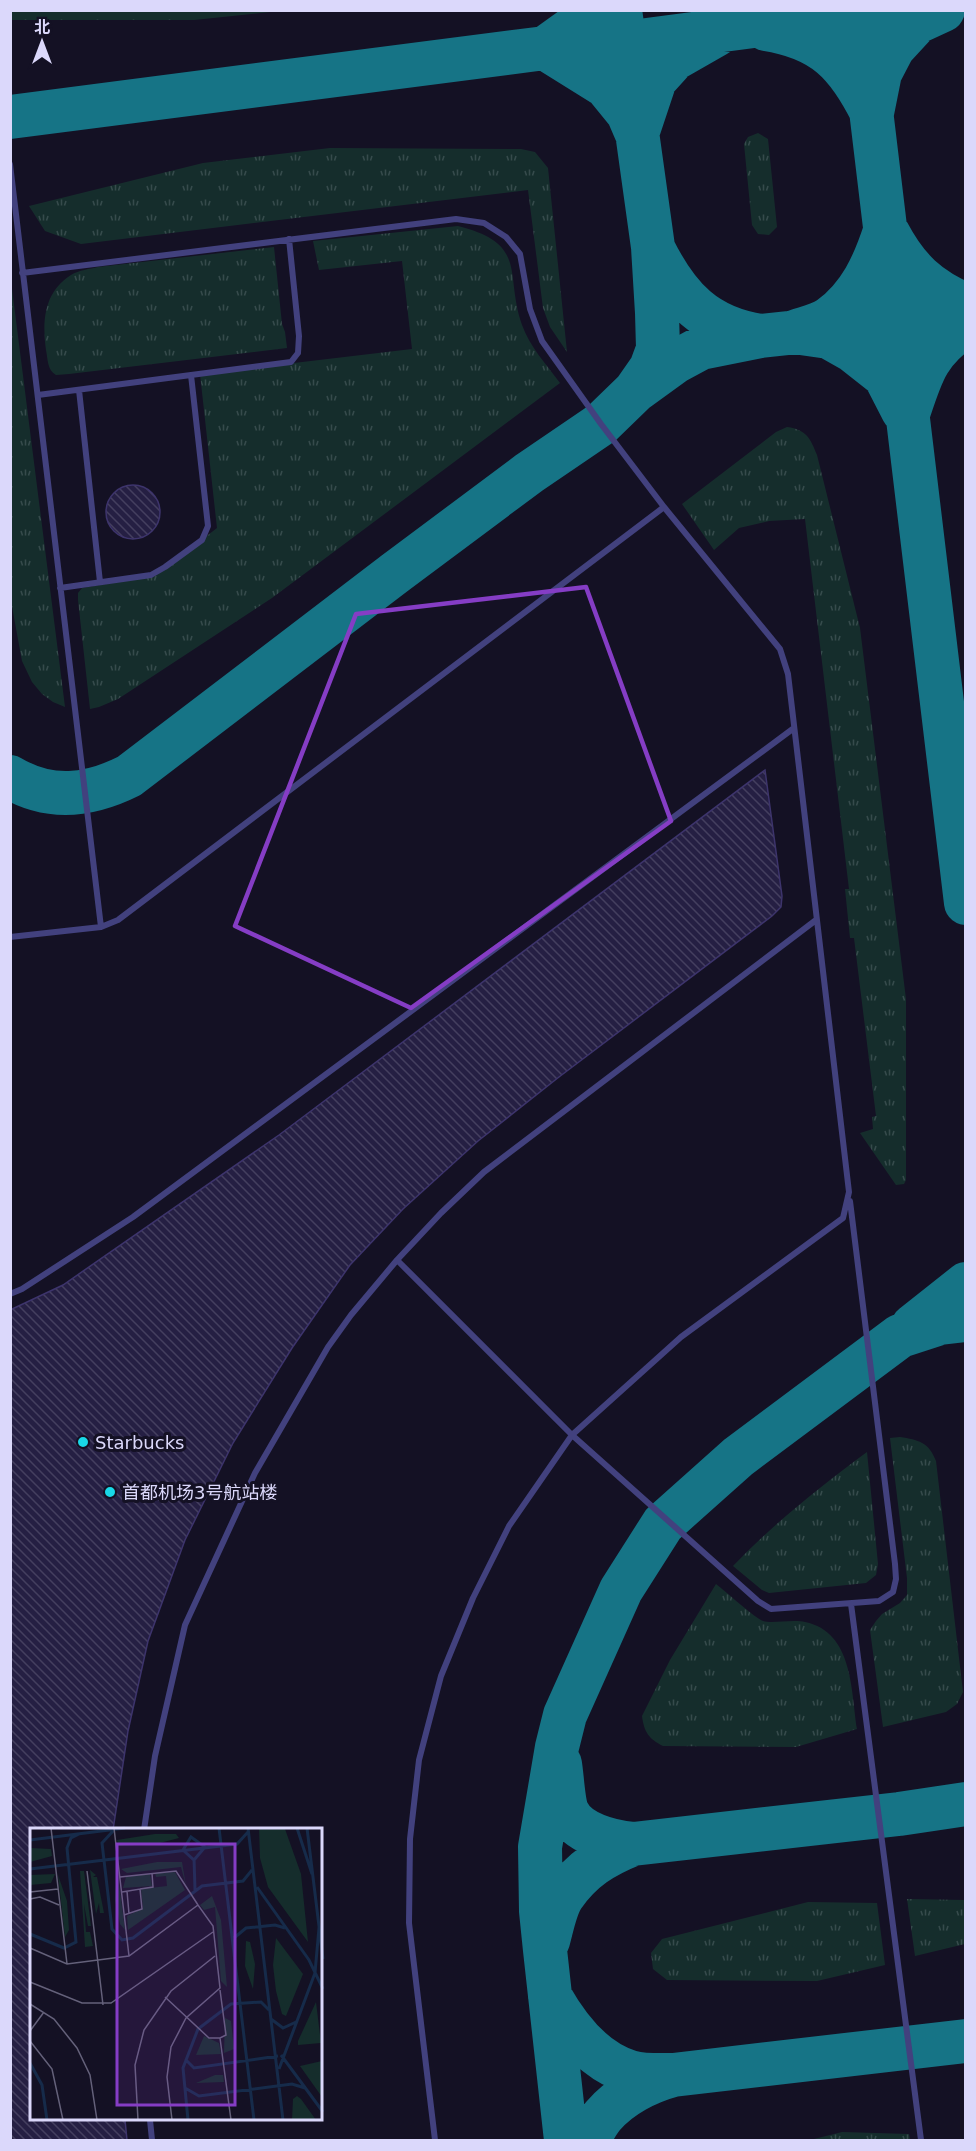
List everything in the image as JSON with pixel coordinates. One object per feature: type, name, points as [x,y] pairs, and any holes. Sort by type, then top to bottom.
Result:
[{"type":"lane","points":[[10,164],[101,927]]},
{"type":"lane","points":[[22,273],[456,219],[484,223],[506,237],[520,254],[530,309],[542,341],[664,507],[780,650],[788,674],[896,1580],[892,1592],[879,1601],[851,1604],[771,1609],[758,1601],[572,1436],[397,1260]]},
{"type":"lane","points":[[38,395],[291,362],[298,353],[299,336],[289,239]]},
{"type":"lane","points":[[60,588],[151,574],[165,567],[202,540],[208,526],[191,375]]},
{"type":"lane","points":[[79,390],[100,582]]},
{"type":"lane","points":[[10,938],[101,927],[117,920],[664,507]]},
{"type":"lane","points":[[10,1294],[31,1283],[133,1217],[794,728]]},
{"type":"lane","points":[[144,1828],[155,1756],[184,1625],[266,1454],[328,1347],[374,1285],[441,1213],[484,1172],[816,920]]},
{"type":"lane","points":[[435,2140],[410,1923],[410,1839],[419,1760],[441,1676],[472,1598],[508,1526],[572,1436],[681,1337],[843,1218],[849,1192]]},
{"type":"lane","points":[[851,1604],[921,2140]]},
{"type":"lane","points":[[150,2121],[152,2140]]},
{"type":"highlighted area","points":[[586,587],[671,821],[411,1008],[235,926],[356,614]]},
{"type":"green space","points":[[10,11],[280,11],[194,20],[11,20]]},
{"type":"green space","points":[[758,133],[768,139],[777,227],[769,235],[758,234],[752,225],[744,144],[748,137]]},
{"type":"green space","points":[[330,148],[521,149],[535,152],[548,168],[567,352],[550,327],[543,308],[528,190],[81,244],[45,231],[29,206],[203,163]]},
{"type":"green space","points":[[458,226],[480,233],[495,242],[505,252],[510,263],[517,307],[525,333],[560,383],[272,598],[118,699],[90,709],[78,593],[82,588],[155,576],[217,528],[200,374],[412,349],[402,261],[319,270],[313,241]]},
{"type":"green space","points":[[274,247],[282,324],[287,348],[69,374],[56,375],[49,367],[44,328],[47,308],[55,290],[71,275],[98,267]]},
{"type":"green space","points":[[11,281],[65,707],[42,694],[32,682],[22,661],[11,601]]},
{"type":"green space","points":[[787,427],[799,430],[807,436],[817,455],[860,628],[906,999],[906,1180],[904,1184],[896,1185],[860,1133],[873,1129],[872,1117],[876,1116],[854,938],[850,938],[845,889],[849,889],[805,519],[769,521],[739,528],[714,550],[682,504],[776,432]]},
{"type":"green space","points":[[900,1437],[922,1443],[930,1450],[936,1461],[963,1692],[957,1704],[946,1712],[883,1727],[870,1630],[882,1614],[900,1603],[907,1595],[907,1578],[890,1438]]},
{"type":"green space","points":[[867,1452],[878,1564],[876,1575],[866,1583],[769,1593],[762,1590],[733,1566],[798,1506]]},
{"type":"green space","points":[[716,1584],[763,1621],[805,1622],[821,1628],[833,1637],[847,1665],[857,1729],[796,1747],[663,1746],[651,1738],[646,1731],[642,1716],[670,1660]]},
{"type":"green space","points":[[907,1899],[965,1900],[965,1944],[915,1956]]},
{"type":"green space","points":[[808,1902],[877,1903],[885,1965],[817,1981],[667,1980],[653,1969],[651,1953],[662,1939]]},
{"type":"green space","points":[[842,2132],[909,2134],[910,2140],[810,2140]]},
{"type":"building","points":[[128,485],[138,485],[148,489],[156,497],[160,512],[156,527],[148,535],[138,539],[128,539],[118,535],[110,527],[106,517],[106,507],[110,497],[118,489]]},
{"type":"building","name":"首都机场3号航站楼","points":[[765,770],[782,896],[781,907],[478,1141],[403,1209],[350,1265],[292,1348],[233,1443],[185,1540],[148,1641],[128,1731],[113,1828],[30,1828],[30,2121],[125,2121],[127,2140],[10,2140],[10,1310],[63,1285],[279,1135]]},
{"type":"taxiway","points":[[587,10],[577,25],[545,48],[606,86],[628,113],[637,134],[655,80],[674,59],[716,35]]},
{"type":"taxiway","points":[[620,10],[653,247],[657,313],[658,349],[651,368],[635,391]]},
{"type":"taxiway","points":[[859,10],[966,903]]},
{"type":"taxiway","points":[[10,117],[545,48],[624,43],[875,10]]},
{"type":"taxiway","points":[[766,29],[803,39],[818,46],[831,56],[853,80],[872,113],[880,73],[893,48],[917,22],[943,10]]},
{"type":"taxiway","points":[[885,231],[871,268],[850,300],[830,318],[794,332],[829,337],[852,350],[885,376],[903,411]]},
{"type":"taxiway","points":[[888,233],[903,257],[920,276],[940,292],[966,305]]},
{"type":"taxiway","points":[[654,250],[673,283],[696,308],[724,326],[761,336]]},
{"type":"taxiway","points":[[10,777],[40,790],[70,793],[99,788],[129,776],[529,473],[601,424],[635,391],[675,362],[701,348],[761,336],[966,314]]},
{"type":"taxiway","points":[[908,414],[922,374],[934,354],[942,344],[966,325]]},
{"type":"taxiway","points":[[913,1326],[966,1284]]},
{"type":"taxiway","points":[[566,2140],[541,1911],[540,1847],[557,1747],[565,1715],[621,1590],[663,1524],[738,1457],[900,1336],[940,1323],[966,1320]]},
{"type":"taxiway","points":[[560,1764],[566,1807],[572,1819],[579,1826],[596,1835],[633,1844],[899,1814],[966,1804]]},
{"type":"taxiway","points":[[548,1941],[558,1906],[570,1887],[594,1864],[633,1844]]},
{"type":"taxiway","points":[[550,1996],[573,2031],[593,2052],[617,2067],[641,2074],[673,2075],[966,2041]]},
{"type":"taxiway","points":[[588,2140],[601,2119],[617,2102],[644,2086],[673,2075]]},
{"type":"place","name":"Starbucks","points":[[83,1442]]},
{"type":"place","name":"首都机场3号航站楼","points":[[110,1492]]}]
